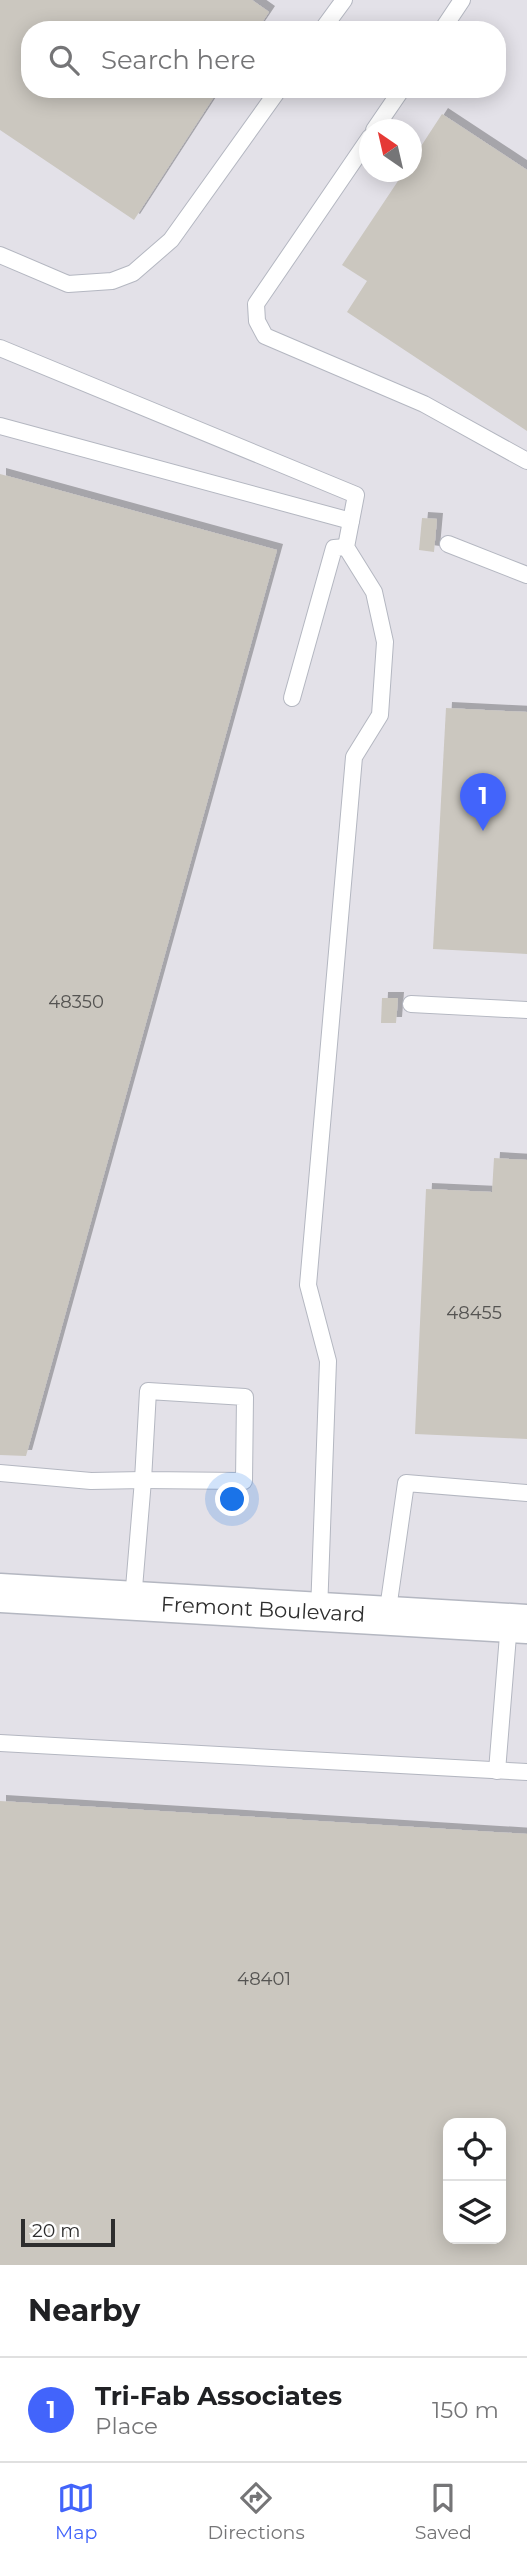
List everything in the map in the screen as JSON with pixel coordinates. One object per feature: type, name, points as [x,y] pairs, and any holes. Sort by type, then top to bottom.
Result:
[{"type":"main road","name":"Fremont Boulevard","points":[[0,1593],[518,1624]]},
{"type":"lane","points":[[329,21],[344,0]]},
{"type":"lane","points":[[448,21],[462,0]]},
{"type":"lane","points":[[0,255],[68,284],[112,281],[133,273],[171,240],[273,98]]},
{"type":"lane","points":[[382,119],[396,98]]},
{"type":"lane","points":[[359,152],[256,304],[257,321],[265,336],[424,404],[527,461]]},
{"type":"lane","points":[[0,348],[356,495],[346,547],[374,592],[385,642],[380,715],[354,757],[309,1285],[328,1361],[319,1612]]},
{"type":"lane","points":[[0,426],[351,521]]},
{"type":"lane","points":[[448,544],[527,575]]},
{"type":"lane","points":[[292,698],[334,548],[346,547]]},
{"type":"lane","points":[[411,1004],[527,1010]]},
{"type":"lane","points":[[0,1473],[91,1481],[143,1480],[244,1481],[245,1397],[148,1391],[143,1480],[133,1601]]},
{"type":"lane","points":[[387,1616],[406,1483],[527,1493]]},
{"type":"lane","points":[[497,1771],[518,1624]]},
{"type":"lane","points":[[0,1743],[527,1772]]},
{"type":"shaded area","points":[[0,0],[527,0],[527,2265],[0,2265]]},
{"type":"building","points":[[0,0],[252,0],[269,12],[263,21],[21,21],[21,98],[213,98],[134,220],[0,130]]},
{"type":"building","points":[[442,114],[527,170],[527,431],[347,312],[367,281],[342,265],[397,182],[422,182],[422,145]]},
{"type":"building","points":[[0,474],[277,550],[26,1456],[0,1455]]},
{"type":"building","points":[[422,518],[437,519],[434,552],[419,550]]},
{"type":"building","points":[[446,708],[527,712],[527,954],[433,949]]},
{"type":"building","points":[[382,998],[398,998],[396,1023],[381,1023]]},
{"type":"building","points":[[494,1158],[527,1160],[527,1439],[415,1434],[426,1189],[492,1192]]},
{"type":"building","points":[[0,1801],[527,1834],[527,2265],[0,2265]]},
{"type":"place","name":"Tri-Fab Associates","points":[[483,831]]}]
